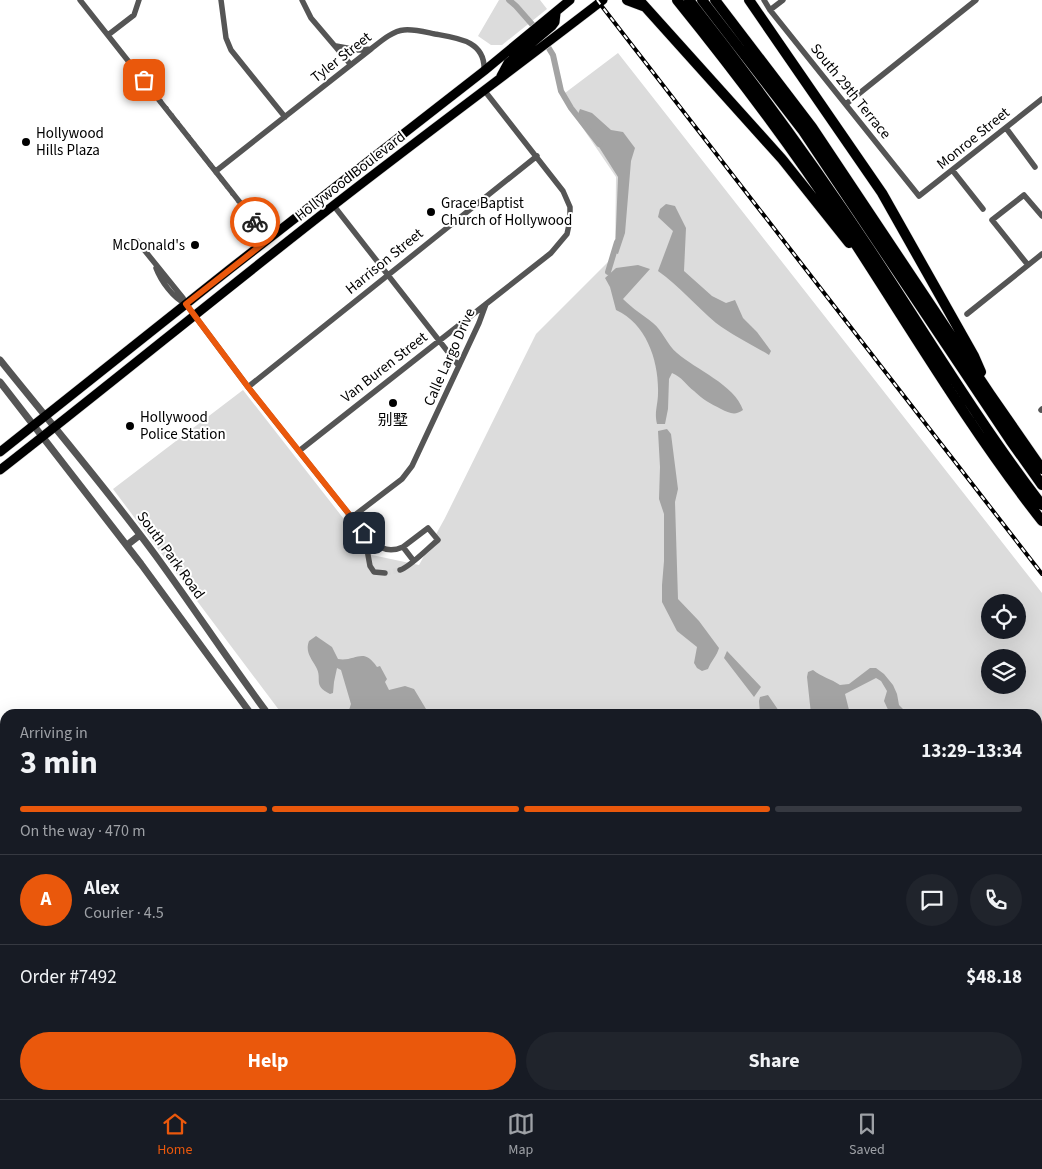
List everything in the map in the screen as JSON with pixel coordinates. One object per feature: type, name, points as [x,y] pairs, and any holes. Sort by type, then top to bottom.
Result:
[{"type":"highway","name":"Hollywood Boulevard","points":[[0,452],[313,204],[484,71],[538,32],[570,0]]},
{"type":"highway","name":"Hollywood Boulevard","points":[[0,470],[194,315],[603,0]]},
{"type":"highway","points":[[627,0],[641,3],[782,159],[871,269]]},
{"type":"highway","points":[[677,0],[789,144],[981,435],[1042,521]]},
{"type":"highway","points":[[689,0],[801,147],[946,368],[1042,505]]},
{"type":"highway","points":[[702,0],[803,131],[1042,485]]},
{"type":"highway","points":[[715,0],[812,127],[990,394],[1042,468]]},
{"type":"highway","points":[[749,0],[882,192],[974,356],[990,394]]},
{"type":"highway","points":[[499,79],[508,63],[538,32]]},
{"type":"highway","points":[[334,206],[335,196],[344,180]]},
{"type":"highway","points":[[293,238],[312,217],[313,204]]},
{"type":"street","points":[[80,0],[269,239]]},
{"type":"street","points":[[108,35],[134,15],[139,0]]},
{"type":"street","points":[[221,0],[226,38],[231,50],[285,117]]},
{"type":"street","points":[[302,0],[311,18],[351,65]]},
{"type":"street","name":"South 29th Terrace","points":[[764,0],[919,196]]},
{"type":"street","points":[[770,10],[783,0]]},
{"type":"street","points":[[846,104],[976,0]]},
{"type":"street","name":"Tyler Street","points":[[216,171],[392,34],[403,30],[454,37],[476,47],[484,60],[484,71]]},
{"type":"street","points":[[335,46],[358,50],[371,49]]},
{"type":"street","name":"Calle Largo Drive","points":[[352,518],[402,479],[412,466],[486,304],[551,253],[567,234],[570,207],[563,191],[484,90]]},
{"type":"street","name":"Monroe Street","points":[[919,196],[1042,99]]},
{"type":"street","points":[[1006,128],[1035,167]]},
{"type":"street","name":"Harrison Street","points":[[248,387],[537,156]]},
{"type":"street","points":[[953,171],[983,209]]},
{"type":"street","points":[[1028,265],[992,220],[1024,194],[1042,216]]},
{"type":"street","points":[[334,206],[386,275],[459,366]]},
{"type":"street","points":[[137,241],[183,298],[248,387],[364,533],[378,547],[389,550],[403,548],[428,528],[438,540],[413,560],[407,568],[400,570]]},
{"type":"street","points":[[967,314],[1042,254]]},
{"type":"street","name":"Van Buren Street","points":[[299,451],[486,304]]},
{"type":"street","name":"South Park Road","points":[[0,360],[140,535],[264,709]]},
{"type":"street","name":"South Park Road","points":[[0,382],[127,545],[247,709]]},
{"type":"street","points":[[364,533],[370,566],[374,572],[385,573]]},
{"type":"street","points":[[127,545],[140,535]]},
{"type":"street","points":[[368,555],[378,547]]},
{"type":"street","points":[[403,548],[413,560]]},
{"type":"shaded area","points":[[499,0],[540,0],[547,9],[502,45],[491,45],[478,36]]},
{"type":"shaded area","points":[[618,53],[1042,593],[1042,709],[278,709],[113,489],[243,390],[372,555],[419,565],[445,518],[536,334],[615,255],[616,177],[561,96]]},
{"type":"shaded area","points":[[580,109],[592,113],[611,130],[623,132],[635,148],[631,161],[625,233],[618,254],[615,253],[618,177],[578,114]]},
{"type":"shaded area","points":[[666,204],[675,206],[686,228],[684,271],[712,296],[726,303],[735,300],[743,318],[757,332],[771,351],[769,355],[716,323],[658,271],[673,231],[658,217],[660,209]]},
{"type":"shaded area","points":[[638,265],[650,269],[623,299],[656,326],[677,353],[714,378],[732,393],[739,401],[743,410],[732,413],[717,407],[672,373],[669,379],[668,409],[665,424],[657,424],[658,381],[649,345],[636,325],[627,316],[616,310],[610,287],[605,278],[616,268]]},
{"type":"shaded area","points":[[667,429],[671,434],[678,489],[675,502],[678,599],[699,621],[719,648],[708,669],[702,671],[694,663],[697,647],[677,631],[662,602],[664,514],[659,499],[658,431]]},
{"type":"shaded area","points":[[316,636],[332,647],[338,659],[359,656],[368,657],[377,667],[380,666],[387,679],[385,682],[389,690],[405,686],[414,689],[426,709],[349,709],[351,704],[341,670],[337,668],[333,693],[330,694],[321,688],[318,671],[309,655],[309,641]]},
{"type":"shaded area","points":[[727,651],[761,687],[754,697],[724,658]]},
{"type":"shaded area","points":[[870,668],[876,668],[893,685],[899,705],[903,709],[888,709],[884,701],[887,691],[881,681],[876,678],[845,694],[849,709],[810,709],[808,672],[813,670],[840,685],[849,684]]},
{"type":"shaded area","points":[[768,695],[778,709],[760,709],[760,697]]},
{"type":"waterway","points":[[509,0],[538,31]]},
{"type":"waterway","points":[[545,42],[553,55],[561,91],[571,108],[599,144]]},
{"type":"waterway","points":[[608,272],[617,242]]},
{"type":"tunnel","points":[[385,573],[400,570]]},
{"type":"railway","points":[[597,0],[1042,574]]},
{"type":"way so far","points":[[144,80],[255,222]]},
{"type":"place","name":"Hollywood Hills Plaza","points":[[26,142]]},
{"type":"place","name":"Grace Baptist Church of Hollywood","points":[[431,212]]},
{"type":"place","name":"McDonald's","points":[[195,245]]},
{"type":"place","name":"别墅","points":[[393,403]]},
{"type":"place","name":"Hollywood Police Station","points":[[130,426]]},
{"type":"route","points":[[255,222],[269,239],[186,304],[248,387],[364,533]]}]
